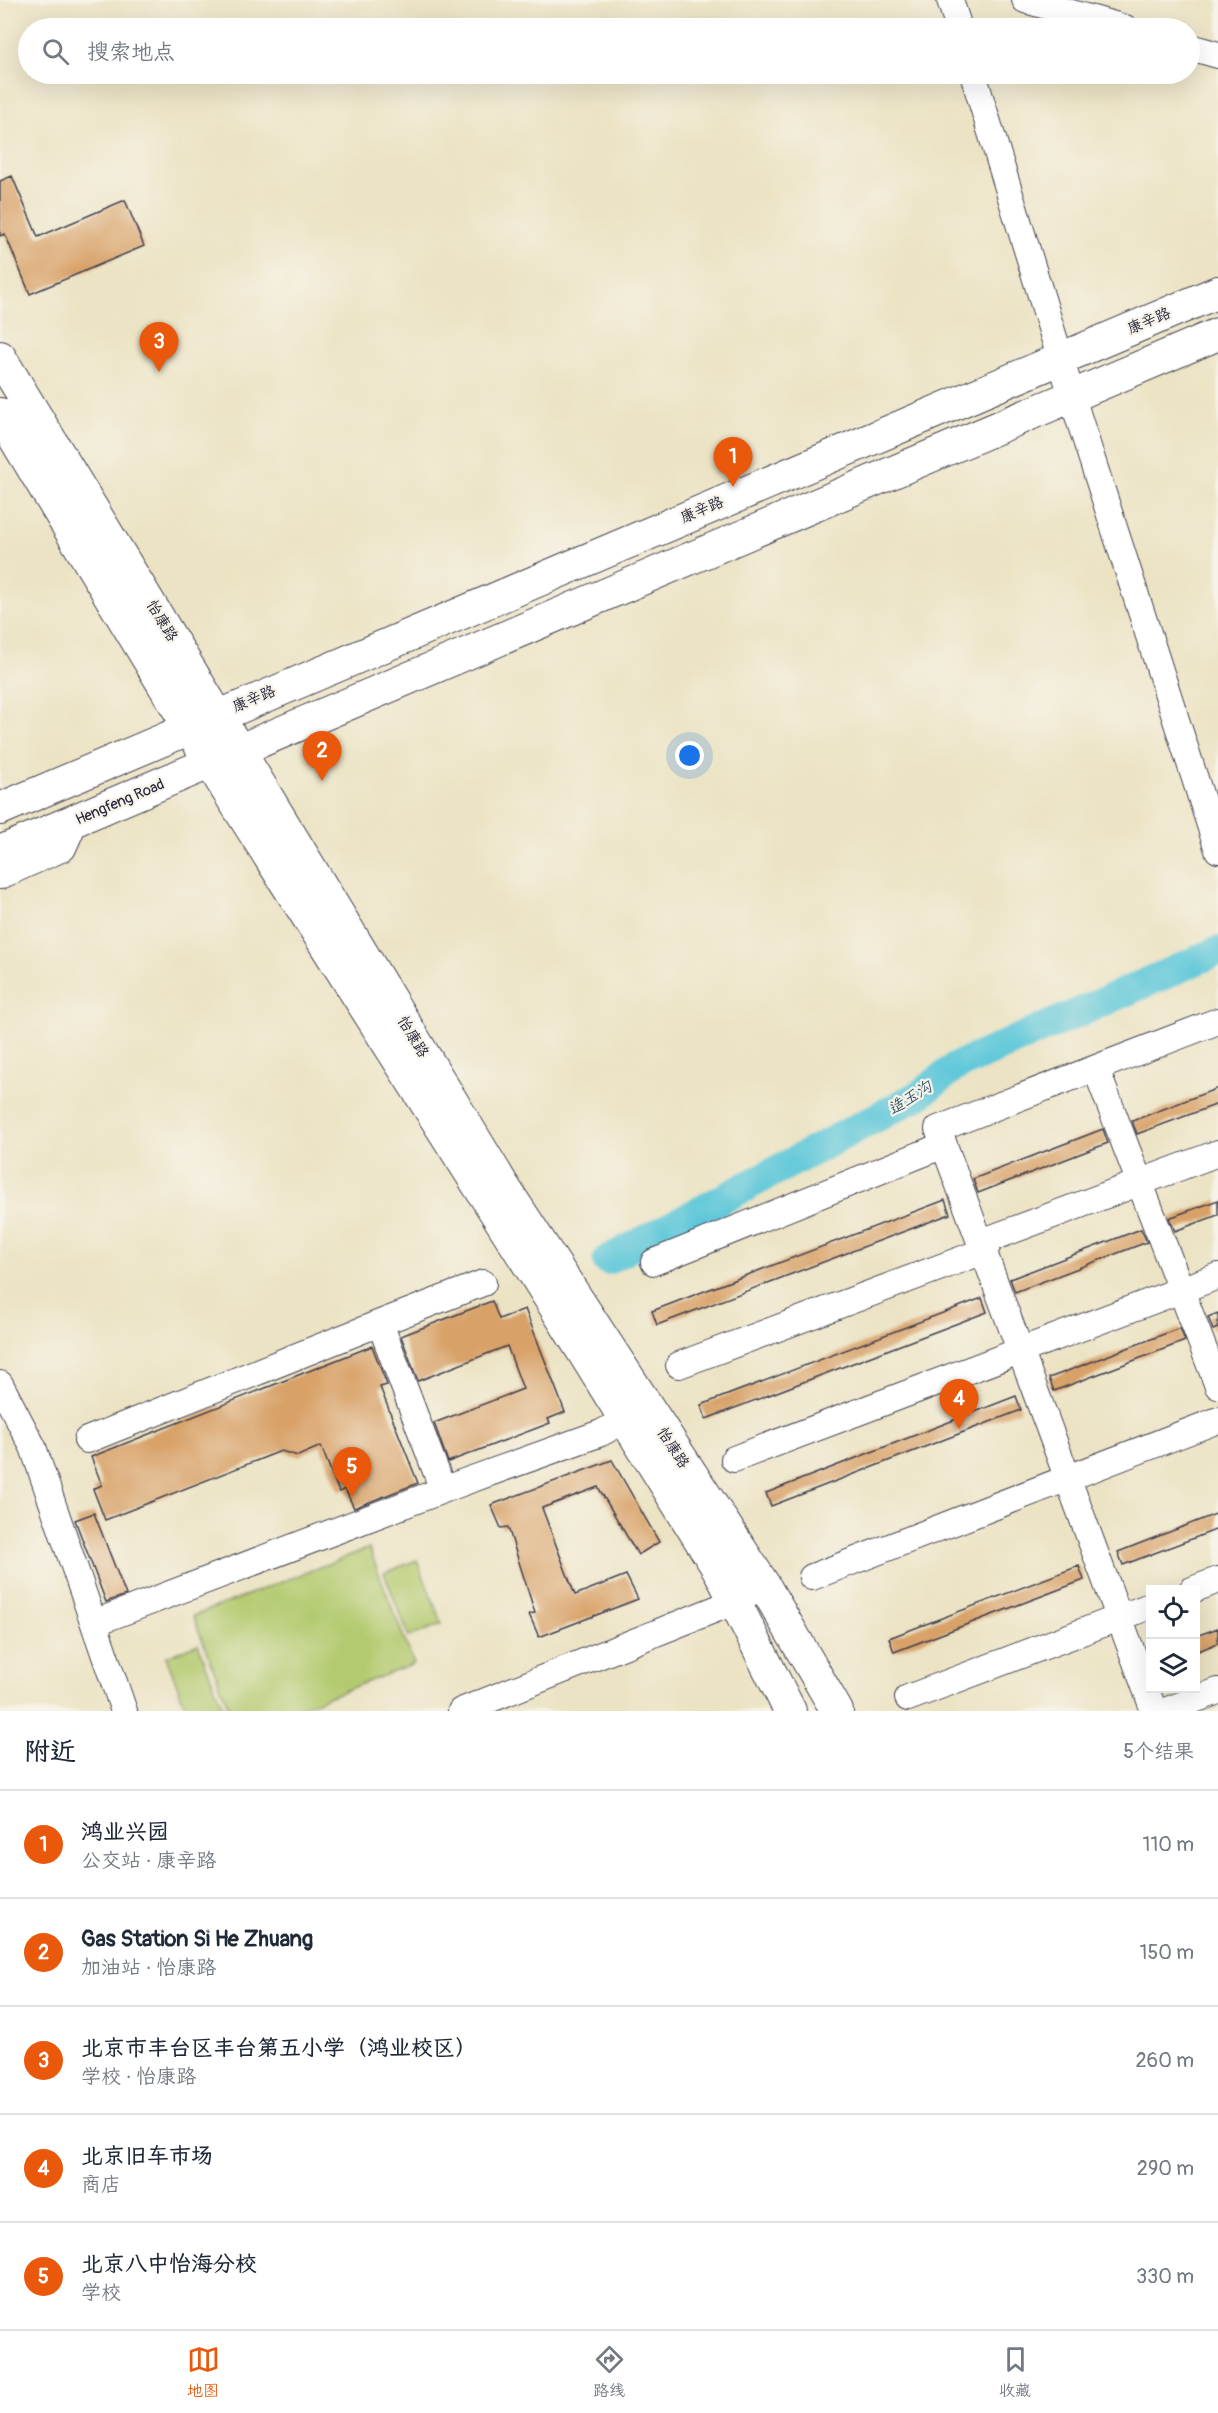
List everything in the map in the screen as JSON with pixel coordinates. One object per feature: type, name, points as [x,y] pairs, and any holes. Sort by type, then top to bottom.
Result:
[{"type":"main road","name":"康辛路","points":[[219,714],[1218,292]]},
{"type":"main road","points":[[240,751],[1218,334]]},
{"type":"main road","name":"怡康路","points":[[0,357],[219,714],[504,1187],[764,1585],[837,1711]]},
{"type":"main road","name":"怡康路","points":[[0,414],[211,764],[625,1420],[736,1601],[790,1711]]},
{"type":"main road","points":[[0,808],[219,714]]},
{"type":"main road","name":"Hengfeng Road","points":[[0,852],[240,751]]},
{"type":"street","points":[[950,0],[956,18]]},
{"type":"street","points":[[1025,0],[1089,18]]},
{"type":"street","points":[[1200,50],[1218,55]]},
{"type":"street","points":[[976,84],[1072,396],[1218,850]]},
{"type":"street","points":[[0,794],[72,778]]},
{"type":"street","points":[[0,876],[63,848],[75,821]]},
{"type":"street","points":[[1155,1711],[938,1129],[1218,1021]]},
{"type":"street","points":[[1095,1069],[1218,1386]]},
{"type":"street","points":[[654,1262],[944,1145]]},
{"type":"street","points":[[679,1365],[984,1251],[992,1238],[1218,1154]]},
{"type":"street","points":[[734,1459],[1218,1275]]},
{"type":"street","points":[[87,1440],[483,1283]]},
{"type":"street","points":[[380,1323],[443,1490]]},
{"type":"street","points":[[0,1384],[33,1447],[124,1711]]},
{"type":"street","points":[[94,1623],[443,1490],[601,1433],[625,1420]]},
{"type":"street","points":[[812,1577],[1218,1420]]},
{"type":"street","points":[[1200,1587],[1218,1580]]},
{"type":"street","points":[[461,1711],[736,1601],[764,1585]]},
{"type":"street","points":[[908,1698],[1146,1607]]},
{"type":"street","points":[[1165,1711],[1218,1691]]},
{"type":"green space","points":[[369,1548],[414,1664],[291,1711],[230,1711],[193,1616]]},
{"type":"green space","points":[[417,1560],[442,1624],[409,1637],[384,1573]]},
{"type":"green space","points":[[198,1644],[223,1708],[187,1711],[166,1657]]},
{"type":"building","points":[[12,176],[38,237],[125,200],[144,246],[30,294],[5,234],[0,236],[0,181]]},
{"type":"building","points":[[1218,1088],[1218,1104],[1137,1134],[1132,1121]]},
{"type":"building","points":[[1103,1129],[1108,1143],[978,1193],[973,1179]]},
{"type":"building","points":[[945,1200],[950,1214],[657,1325],[652,1311]]},
{"type":"building","points":[[1218,1200],[1218,1215],[1175,1231],[1169,1218]]},
{"type":"building","points":[[1141,1229],[1147,1242],[1015,1292],[1010,1279]]},
{"type":"building","points":[[982,1298],[987,1312],[706,1419],[701,1405]]},
{"type":"building","points":[[492,1301],[499,1319],[525,1309],[565,1412],[548,1419],[550,1423],[448,1462],[434,1423],[523,1389],[507,1346],[418,1381],[401,1336]]},
{"type":"building","points":[[1218,1313],[1218,1328],[1213,1330],[1208,1317]]},
{"type":"building","points":[[1180,1328],[1185,1341],[1054,1391],[1049,1378]]},
{"type":"building","points":[[372,1346],[387,1385],[380,1387],[418,1483],[354,1508],[345,1489],[339,1492],[321,1446],[298,1456],[281,1451],[105,1520],[93,1489],[102,1485],[91,1457]]},
{"type":"building","points":[[1016,1396],[1021,1410],[771,1506],[766,1493]]},
{"type":"building","points":[[612,1460],[659,1542],[638,1555],[598,1487],[542,1508],[575,1595],[626,1575],[638,1599],[539,1637],[529,1614],[535,1613],[508,1527],[501,1528],[491,1505]]},
{"type":"building","points":[[94,1513],[126,1595],[106,1602],[75,1520]]},
{"type":"building","points":[[1218,1513],[1218,1529],[1123,1565],[1118,1552]]},
{"type":"building","points":[[1079,1566],[1084,1580],[894,1652],[889,1638]]},
{"type":"building","points":[[1218,1628],[1218,1643],[1200,1650],[1200,1635]]},
{"type":"waterway","name":"造玉沟","points":[[607,1260],[919,1095],[955,1067],[1218,951]]},
{"type":"place","name":"北京市丰台区丰台第五小学（鸿业校区）","points":[[159,372]]},
{"type":"place","name":"鸿业兴园","points":[[733,487]]},
{"type":"place","name":"Gas Station Si He Zhuang","points":[[322,781]]},
{"type":"place","name":"北京旧车市场","points":[[959,1429]]},
{"type":"place","name":"北京八中怡海分校","points":[[352,1497]]}]
